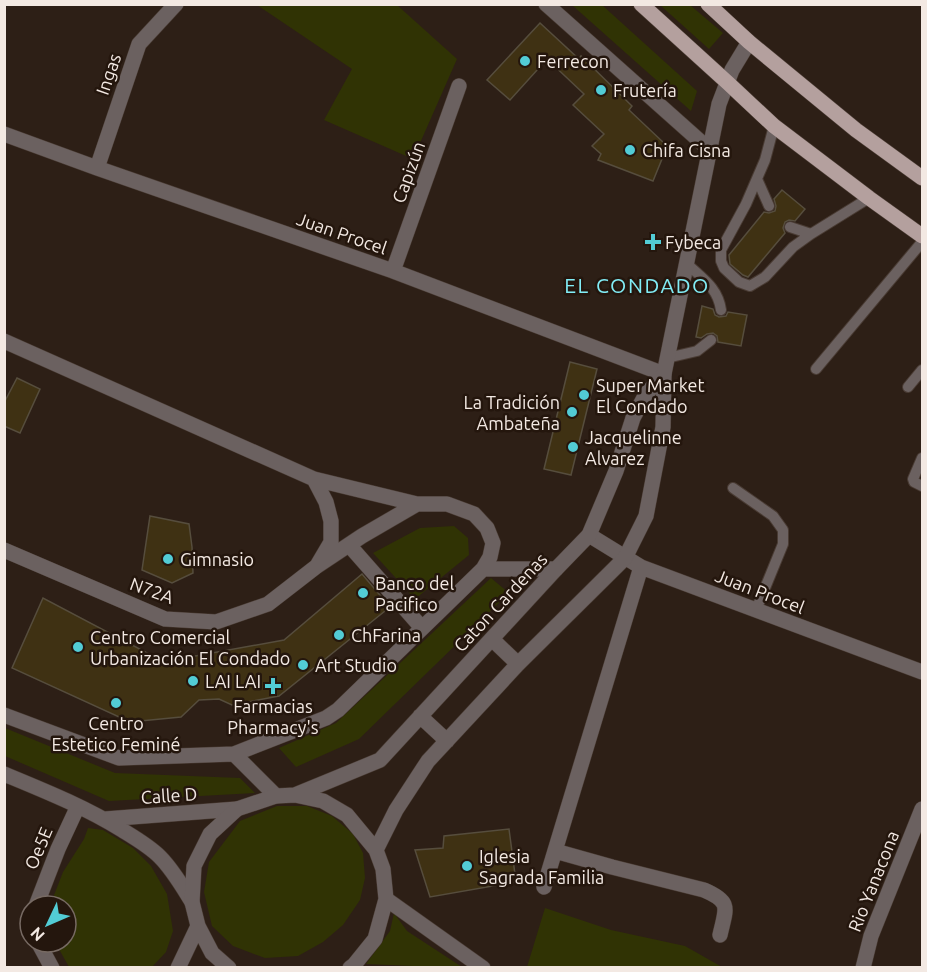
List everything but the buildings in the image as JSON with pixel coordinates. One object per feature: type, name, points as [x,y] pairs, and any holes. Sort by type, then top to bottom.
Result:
[{"type":"main road","points":[[641,4],[774,126],[922,236]]},
{"type":"main road","points":[[708,4],[749,42],[856,130],[921,174]]},
{"type":"street","name":"Ingas","points":[[97,168],[139,44],[176,4]]},
{"type":"street","points":[[546,4],[711,151]]},
{"type":"street","name":"Caton Cardenas","points":[[376,850],[402,801],[428,761],[518,664],[625,558],[646,516],[663,427],[664,374],[719,104],[732,70],[749,42]]},
{"type":"street","name":"Capizún","points":[[393,271],[459,86]]},
{"type":"street","name":"Juan Procel","points":[[4,134],[393,271],[664,374]]},
{"type":"street","points":[[4,341],[314,479],[417,504],[447,504],[474,514],[487,528],[493,543],[490,557],[483,569],[338,710],[326,718],[234,754],[119,758],[4,715]]},
{"type":"street","name":"Caton Cardenas","points":[[295,795],[380,759],[589,535],[616,471],[633,418],[646,394],[664,374]]},
{"type":"street","name":"N72A","points":[[314,479],[326,502],[331,521],[331,542],[317,566]]},
{"type":"street","name":"N72A","points":[[5,552],[165,619],[216,622],[268,604],[317,566],[417,504]]},
{"type":"street","name":"Juan Procel","points":[[589,535],[640,567],[922,672]]},
{"type":"street","points":[[349,545],[422,628]]},
{"type":"street","points":[[544,887],[640,567]]},
{"type":"street","points":[[483,569],[556,569]]},
{"type":"street","points":[[492,639],[518,664]]},
{"type":"street","points":[[420,716],[447,741]]},
{"type":"street","points":[[234,754],[276,796]]},
{"type":"street","points":[[4,774],[105,819],[142,842],[160,857],[177,877],[192,902],[198,926],[213,952],[229,968]]},
{"type":"street","points":[[192,902],[194,866],[210,834],[237,809],[276,796],[295,795],[323,801],[347,814],[376,850],[383,869],[386,899],[375,939],[350,968]]},
{"type":"street","name":"Oe5E","points":[[41,894],[78,806]]},
{"type":"street","name":"Calle D","points":[[105,819],[237,809]]},
{"type":"street","name":"Rio Yanacona","points":[[863,968],[871,936],[922,809]]},
{"type":"street","points":[[555,851],[704,890],[718,896],[725,911],[720,934]]},
{"type":"street","points":[[386,899],[483,968]]},
{"type":"street","points":[[178,968],[198,926]]},
{"type":"street","points":[[44,954],[52,968]]},
{"type":"lane","points":[[774,126],[765,160],[757,179],[721,250],[721,261],[733,278],[746,285],[756,284],[793,247],[869,198]]},
{"type":"lane","points":[[757,179],[768,206]]},
{"type":"lane","points":[[790,227],[811,234]]},
{"type":"lane","points":[[816,369],[922,242]]},
{"type":"lane","points":[[687,264],[712,287],[719,299],[721,310]]},
{"type":"lane","points":[[667,358],[697,351],[711,340]]},
{"type":"lane","points":[[908,387],[922,370]]},
{"type":"lane","points":[[922,458],[913,479],[922,486]]},
{"type":"lane","points":[[733,488],[773,516],[783,530],[783,544],[756,610]]},
{"type":"green space","points":[[257,5],[397,5],[457,59],[413,159],[324,120],[352,69]]},
{"type":"green space","points":[[572,5],[602,5],[697,91],[691,111]]},
{"type":"green space","points":[[660,5],[690,5],[723,33],[709,49]]},
{"type":"green space","points":[[454,526],[468,538],[469,555],[415,599],[373,553],[420,528]]},
{"type":"green space","points":[[491,578],[509,593],[359,739],[296,767],[279,748],[336,723]]},
{"type":"green space","points":[[5,728],[115,773],[240,778],[255,793],[109,801],[5,756]]},
{"type":"green space","points":[[277,806],[307,806],[332,816],[353,834],[363,853],[365,878],[360,900],[343,925],[323,942],[298,956],[265,958],[233,946],[212,926],[204,892],[209,862],[240,821]]},
{"type":"green space","points":[[88,828],[103,830],[133,848],[151,866],[167,894],[173,931],[166,952],[152,967],[69,967],[62,954],[78,954],[78,894],[55,894],[63,872],[84,839]]},
{"type":"green space","points":[[545,908],[611,930],[685,946],[722,967],[527,967]]},
{"type":"green space","points":[[394,913],[407,931],[462,967],[416,968],[366,964],[390,931]]},
{"type":"place","name":"Ferrecon","points":[[525,61]]},
{"type":"place","name":"Frutería","points":[[601,90]]},
{"type":"place","name":"Chifa Cisna","points":[[630,150]]},
{"type":"place","name":"Fybeca","points":[[653,242]]},
{"type":"place","name":"Super Market El Condado","points":[[584,395]]},
{"type":"place","name":"La Tradición Ambateña","points":[[572,412]]},
{"type":"place","name":"Jacquelinne Alvarez","points":[[573,447]]},
{"type":"place","name":"Gimnasio","points":[[168,559]]},
{"type":"place","name":"Banco del Pacifico","points":[[363,593]]},
{"type":"place","name":"ChFarina","points":[[339,635]]},
{"type":"place","name":"Centro Comercial Urbanización El Condado","points":[[78,647]]},
{"type":"place","name":"Art Studio","points":[[303,665]]},
{"type":"place","name":"LAI LAI","points":[[193,681]]},
{"type":"place","name":"Farmacias Pharmacy's","points":[[273,686]]},
{"type":"place","name":"Centro Estetico Feminé","points":[[116,703]]},
{"type":"place","name":"Iglesia Sagrada Familia","points":[[467,866]]},
{"type":"district","name":"EL CONDADO","points":[[637,285]]}]
